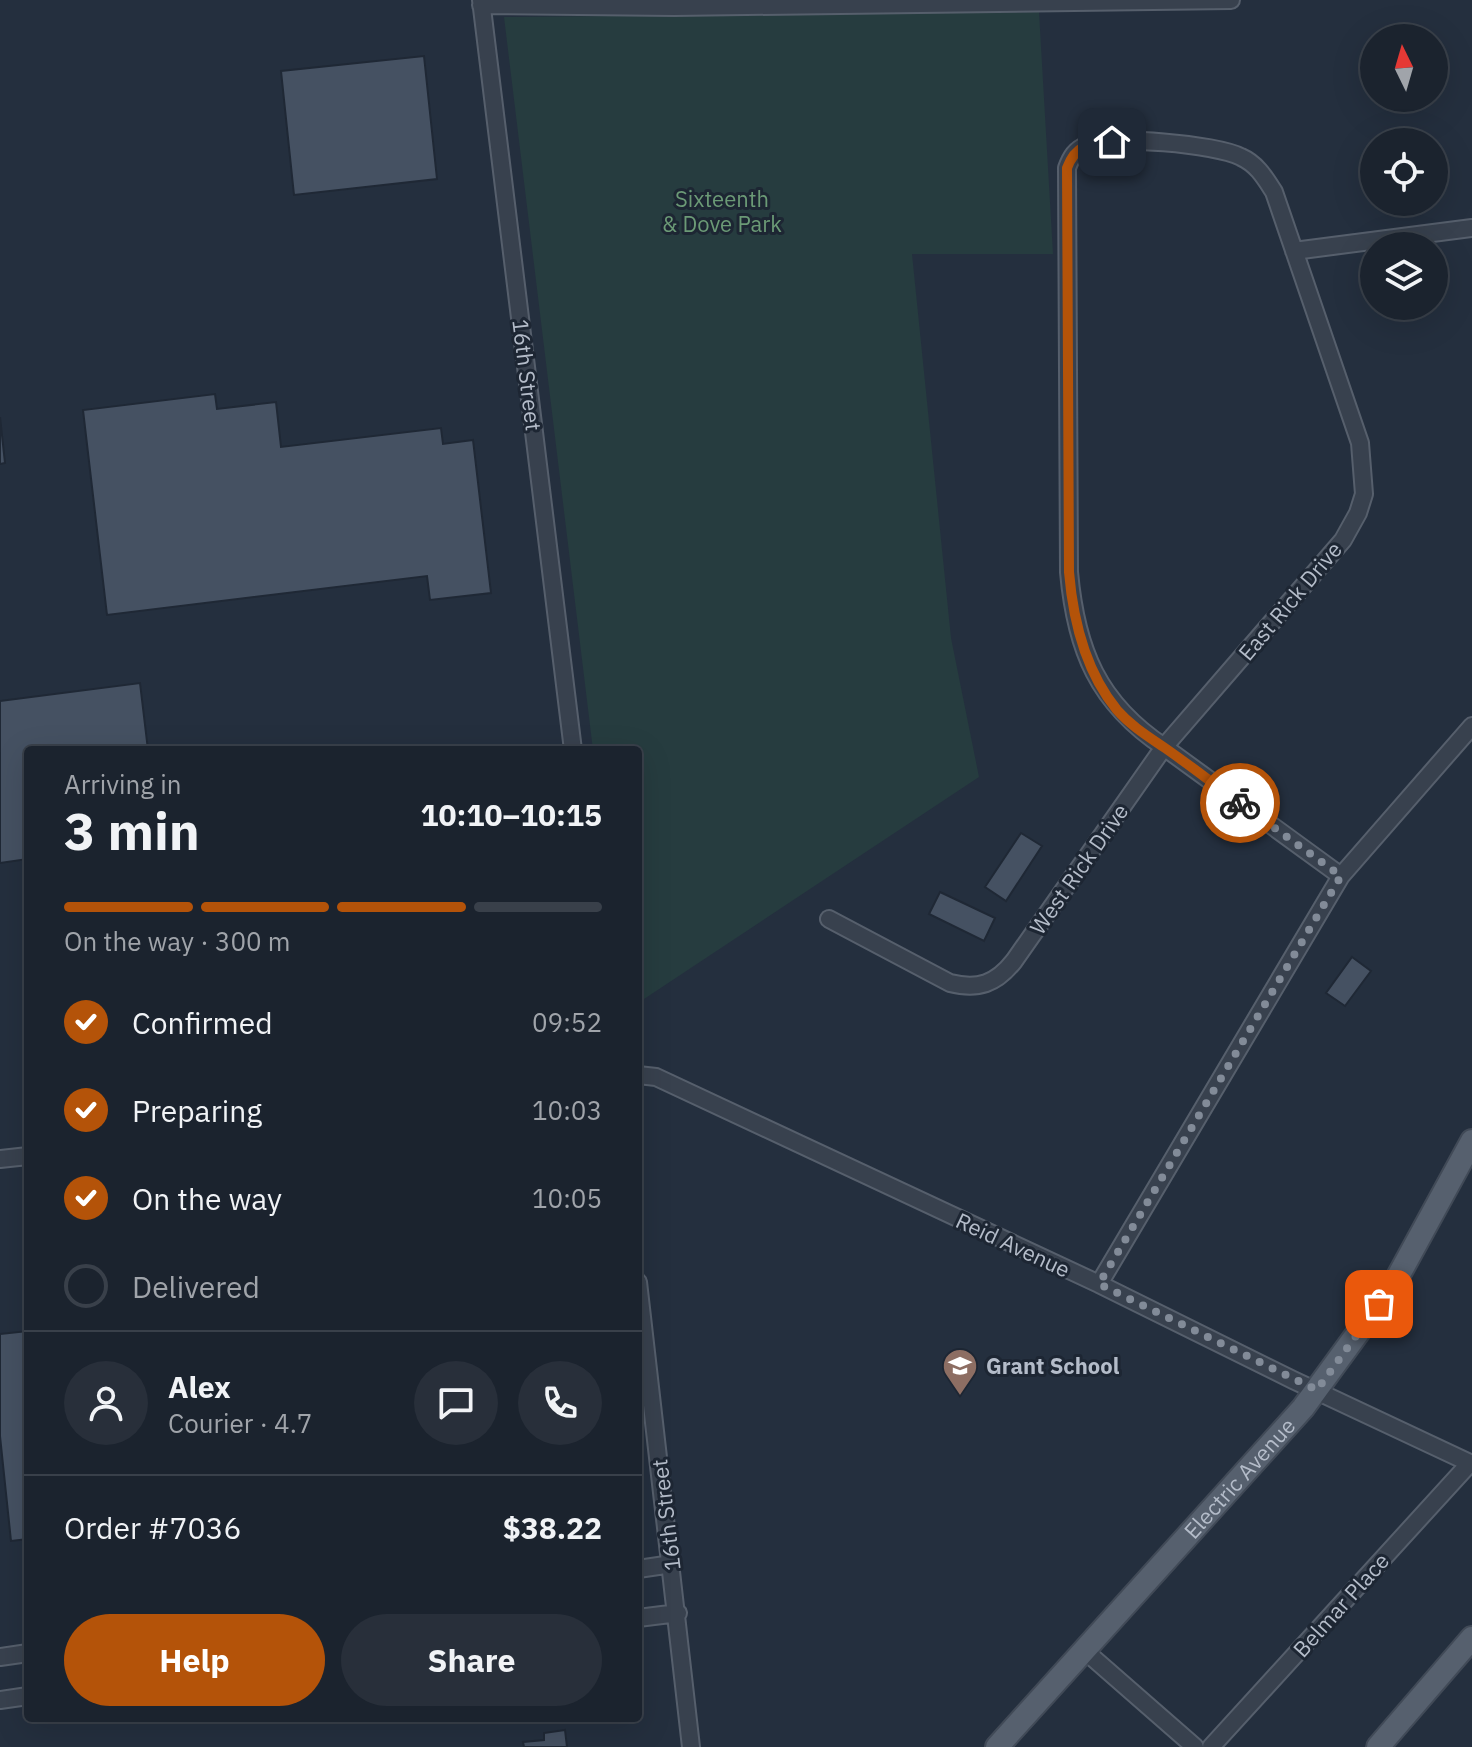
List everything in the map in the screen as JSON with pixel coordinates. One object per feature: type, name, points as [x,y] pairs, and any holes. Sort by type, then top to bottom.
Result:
[{"type":"main road","name":"Electric Avenue","points":[[997,1747],[1317,1390],[1395,1282],[1472,1141]]},
{"type":"main road","points":[[1378,1747],[1472,1638]]},
{"type":"street","points":[[481,2],[674,7],[1231,0]]},
{"type":"street","name":"16th Street","points":[[481,2],[573,746]]},
{"type":"street","name":"East Rick Drive","points":[[1112,142],[1190,144],[1212,147],[1241,157],[1253,163],[1274,192],[1294,251],[1360,443],[1364,494],[1358,513],[1343,540],[1164,747],[1140,731],[1118,710],[1103,688],[1084,646],[1072,604],[1069,572],[1067,168],[1073,154],[1089,144],[1112,142]]},
{"type":"street","points":[[1294,251],[1472,228]]},
{"type":"street","points":[[1099,1284],[1341,876],[1472,726]]},
{"type":"street","points":[[1164,747],[1341,876]]},
{"type":"street","name":"West Rick Drive","points":[[829,919],[950,983],[987,985],[1014,961],[1164,747]]},
{"type":"street","name":"Reid Avenue","points":[[642,1075],[656,1077],[1099,1284],[1471,1464]]},
{"type":"street","points":[[0,1159],[24,1156]]},
{"type":"street","name":"16th Street","points":[[642,1315],[691,1747]]},
{"type":"street","name":"Belmar Place","points":[[1211,1747],[1471,1464]]},
{"type":"street","points":[[642,1568],[672,1564]]},
{"type":"street","points":[[642,1618],[678,1613]]},
{"type":"street","points":[[1084,1650],[1195,1747]]},
{"type":"street","points":[[0,1657],[24,1654]]},
{"type":"street","points":[[0,1700],[24,1697]]},
{"type":"green space","name":"Sixteenth & Dove Park","points":[[1039,12],[1053,254],[912,254],[951,638],[979,777],[642,1000],[642,746],[593,746],[504,17]]},
{"type":"building","points":[[424,56],[437,179],[294,195],[281,71]]},
{"type":"building","points":[[215,394],[217,409],[276,402],[281,447],[441,428],[443,444],[473,440],[491,593],[430,600],[427,576],[107,615],[83,410]]},
{"type":"building","points":[[0,417],[5,463],[0,464]]},
{"type":"building","points":[[140,683],[148,746],[24,746],[24,860],[0,863],[0,701]]},
{"type":"building","points":[[1021,833],[1042,846],[1006,901],[985,887]]},
{"type":"building","points":[[940,892],[995,918],[984,941],[929,914]]},
{"type":"building","points":[[1352,957],[1371,971],[1345,1006],[1326,993]]},
{"type":"building","points":[[24,1331],[24,1539],[11,1541],[0,1436],[0,1334]]},
{"type":"building","points":[[565,1730],[567,1747],[524,1747],[523,1742],[544,1740],[544,1733]]},
{"type":"way so far","points":[[1240,803],[1341,876],[1099,1284],[1317,1390],[1379,1304]]},
{"type":"place","name":"Grant School","points":[[960,1397]]},
{"type":"route","points":[[1112,142],[1089,144],[1073,154],[1067,168],[1069,572],[1072,604],[1089,659],[1118,710],[1140,731],[1240,803]]}]
